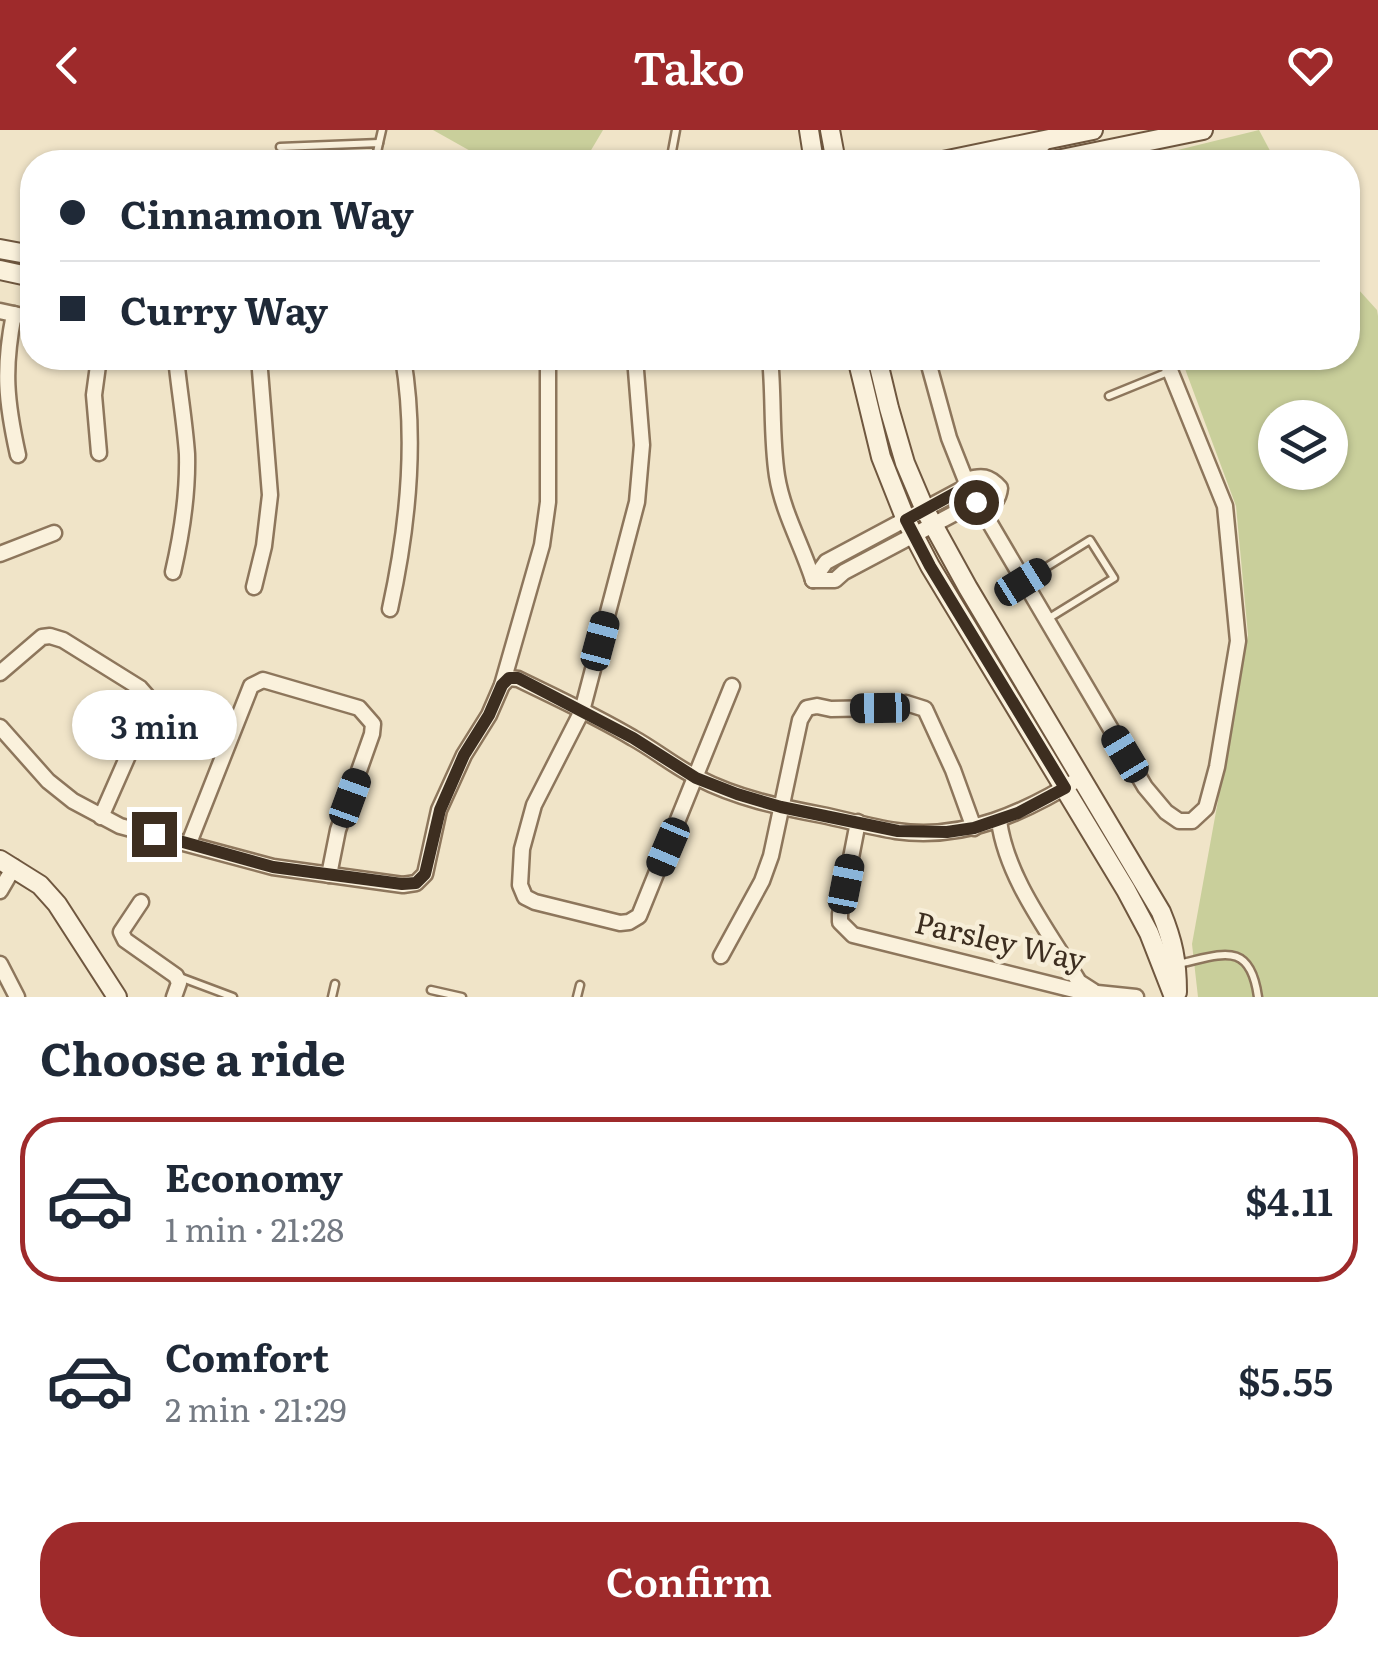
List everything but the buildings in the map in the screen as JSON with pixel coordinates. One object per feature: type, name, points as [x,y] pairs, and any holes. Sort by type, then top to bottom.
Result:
[{"type":"main road","points":[[984,150],[1042,135],[1094,130]]},
{"type":"main road","points":[[1055,150],[1107,130]]},
{"type":"main road","points":[[1107,150],[1203,130]]},
{"type":"main road","points":[[860,370],[882,457],[910,528],[1149,933],[1175,997]]},
{"type":"main road","points":[[880,370],[905,462],[929,518],[1161,912],[1177,964],[1175,997]]},
{"type":"main road","points":[[7,863],[40,885],[57,904],[117,997]]},
{"type":"street","points":[[7,313],[5,380],[18,456]]},
{"type":"street","points":[[97,370],[94,395],[99,453]]},
{"type":"street","points":[[173,572],[186,501],[186,453],[177,370]]},
{"type":"street","points":[[254,587],[270,495],[260,370]]},
{"type":"street","points":[[390,609],[408,509],[406,370]]},
{"type":"street","points":[[0,727],[48,781],[73,801],[120,826],[273,867],[416,883],[425,874],[440,810],[502,685],[542,545],[548,502],[548,370]]},
{"type":"street","points":[[636,370],[642,446],[637,502],[582,711],[534,805],[522,848],[520,885],[525,896],[535,902],[620,923],[639,916],[732,686]]},
{"type":"street","points":[[771,370],[777,476],[790,524],[813,580],[835,580],[929,518],[978,476],[986,476],[1000,488],[994,505],[929,518]]},
{"type":"street","points":[[930,370],[949,438],[967,483],[1023,582],[1145,787],[1178,821],[1192,821],[1206,808],[1238,641],[1226,506],[1169,370]]},
{"type":"street","points":[[0,554],[54,533]]},
{"type":"street","points":[[0,673],[42,637],[50,636],[63,640],[147,696],[148,708],[101,817]]},
{"type":"street","points":[[502,685],[509,678],[518,678],[633,738],[696,778],[737,794],[898,831],[974,828],[999,820],[1082,777]]},
{"type":"street","points":[[189,843],[250,686],[263,680],[360,708],[373,724],[338,830],[328,875]]},
{"type":"street","points":[[721,956],[762,881],[771,856],[800,720],[807,708],[880,708],[906,703],[925,709],[954,770],[974,828]]},
{"type":"street","points":[[999,820],[1020,882],[1079,982],[1094,991]]},
{"type":"street","name":"Parsley Way","points":[[858,822],[840,914],[840,922],[853,935],[1078,991],[1136,997]]},
{"type":"street","points":[[0,891],[7,863]]},
{"type":"street","points":[[140,902],[120,932],[176,976],[179,983],[174,997]]},
{"type":"street","points":[[0,964],[17,997]]},
{"type":"lane","points":[[378,150],[382,130]]},
{"type":"lane","points":[[280,147],[379,143]]},
{"type":"lane","points":[[1109,396],[1156,370]]},
{"type":"lane","points":[[1023,582],[1090,540],[1114,578],[1046,620]]},
{"type":"lane","points":[[1177,964],[1236,955],[1250,968],[1258,997]]},
{"type":"lane","points":[[176,976],[233,997]]},
{"type":"lane","points":[[332,997],[336,984]]},
{"type":"lane","points":[[577,997],[580,984]]},
{"type":"lane","points":[[431,990],[462,997]]},
{"type":"green space","points":[[433,130],[603,130],[591,150],[469,150]]},
{"type":"green space","points":[[1259,130],[1270,150],[1178,150]]},
{"type":"green space","points":[[1360,291],[1378,316],[1378,997],[1198,997],[1192,944],[1248,635],[1236,506],[1185,370],[1360,370]]},
{"type":"route","points":[[154,834],[273,867],[416,883],[425,874],[440,810],[464,755],[509,678],[518,678],[633,738],[696,778],[781,807],[898,831],[974,828],[1018,813],[1065,788],[906,520],[968,486],[976,502]]}]
